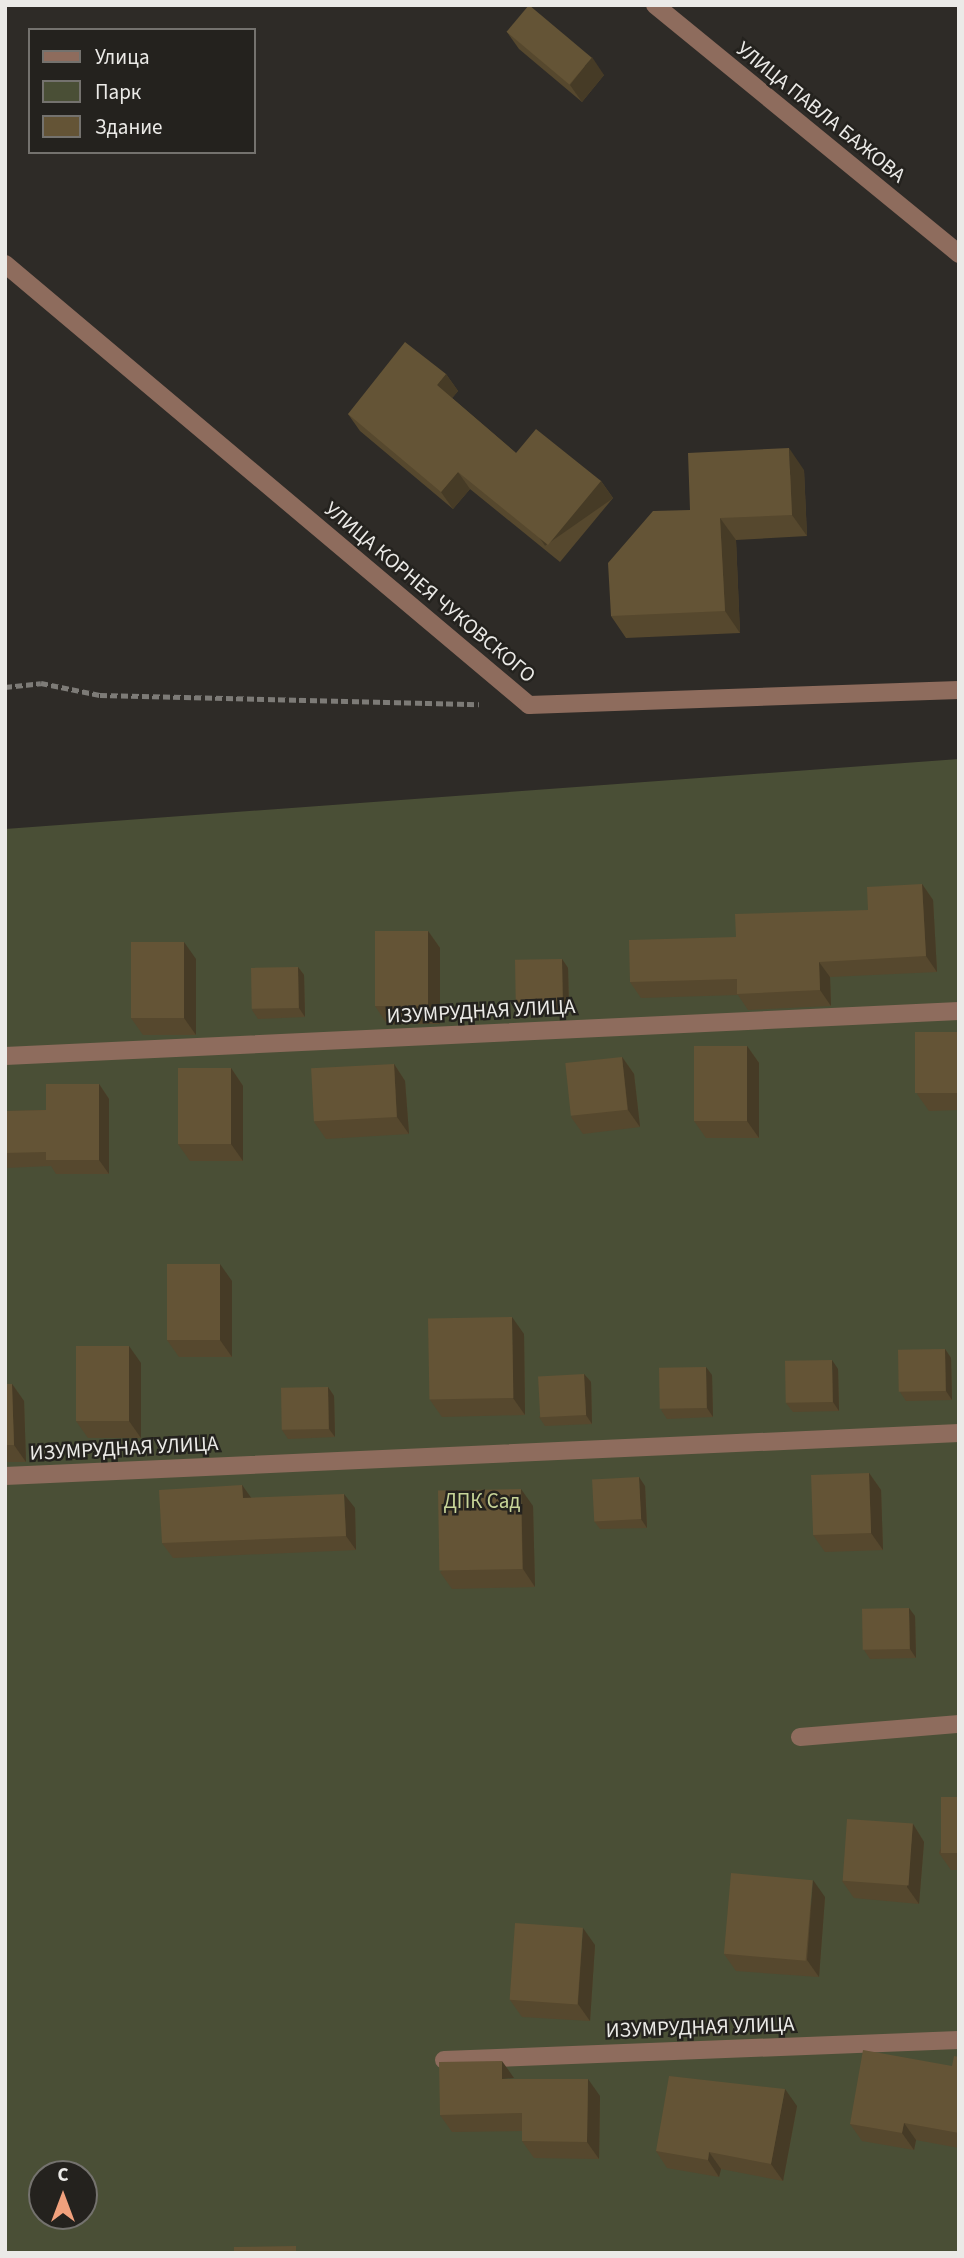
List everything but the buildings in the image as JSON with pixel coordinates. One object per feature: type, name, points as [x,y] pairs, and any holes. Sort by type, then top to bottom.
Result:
[{"type":"street","name":"УЛИЦА ПАВЛА БАЖОВА","points":[[655,5],[959,254]]},
{"type":"street","name":"УЛИЦА КОРНЕЯ ЧУКОВСКОГО","points":[[5,264],[529,705],[959,690]]},
{"type":"street","name":"ИЗУМРУДНАЯ УЛИЦА","points":[[5,1056],[959,1011]]},
{"type":"street","name":"ИЗУМРУДНАЯ УЛИЦА","points":[[5,1476],[959,1433]]},
{"type":"street","points":[[800,1737],[959,1724]]},
{"type":"street","name":"ИЗУМРУДНАЯ УЛИЦА","points":[[444,2060],[959,2040]]},
{"type":"path","points":[[5,687],[41,683],[100,695],[529,705]]},
{"type":"green space","name":"ДПК Сад","points":[[959,759],[959,2253],[5,2253],[5,829]]}]
